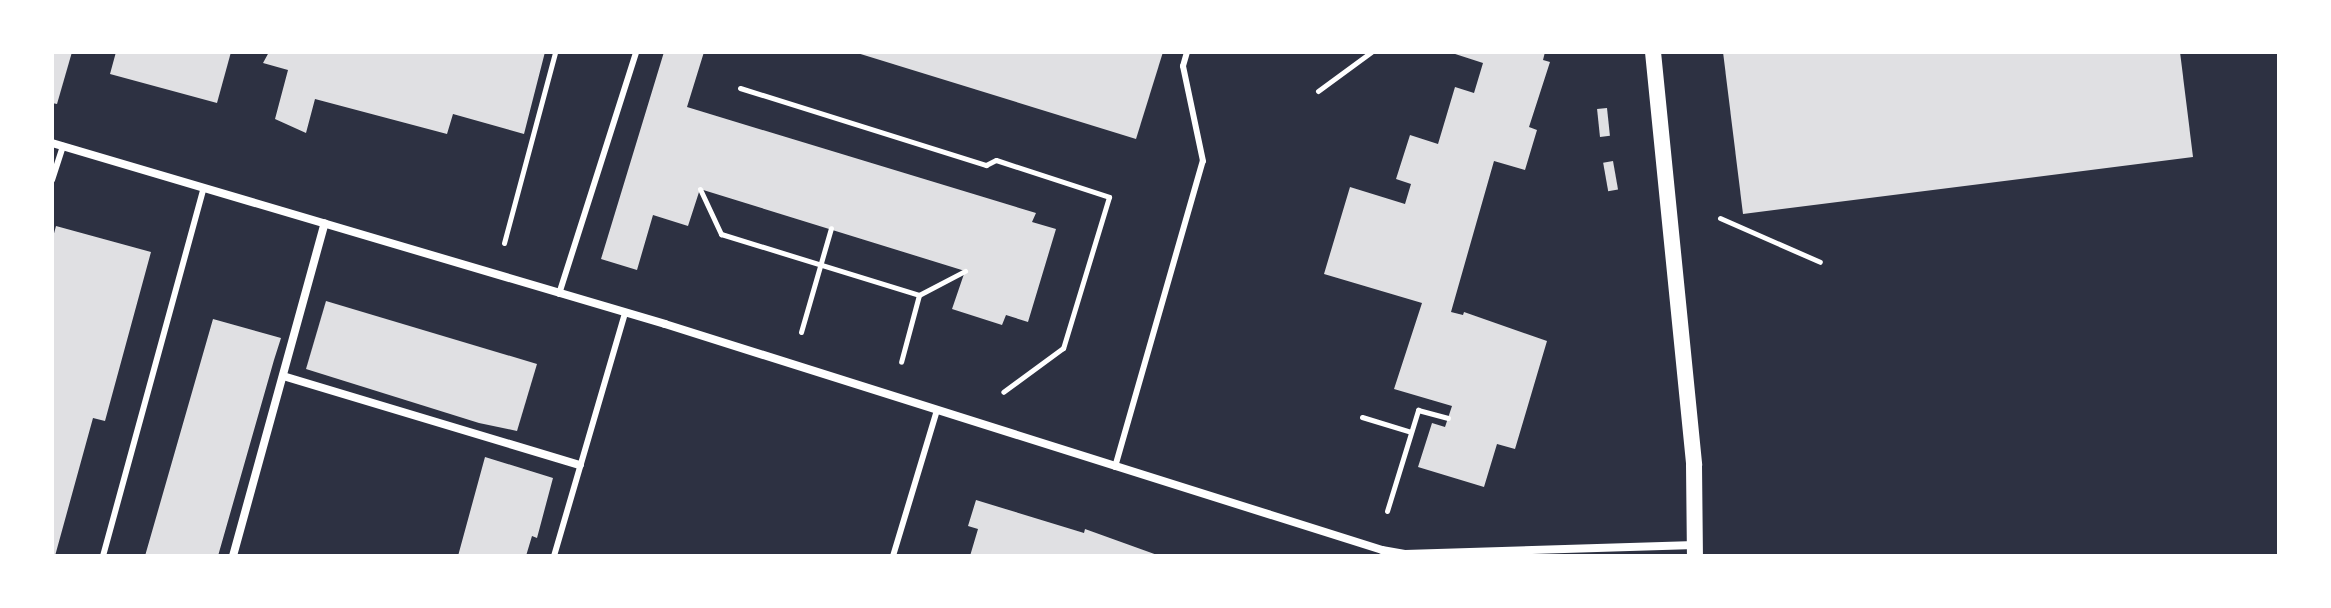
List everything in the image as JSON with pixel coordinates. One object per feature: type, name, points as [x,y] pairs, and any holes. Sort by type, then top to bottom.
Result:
[{"type":"main road","points":[[1653,52],[1694,465],[1695,551]]},
{"type":"street","points":[[52,143],[625,313],[1381,553],[1695,551]]},
{"type":"street","points":[[233,556],[325,223]]},
{"type":"street","points":[[283,376],[580,465]]},
{"type":"lane","points":[[559,294],[636,52]]},
{"type":"lane","points":[[1115,467],[1203,161],[1183,66],[1187,52]]},
{"type":"lane","points":[[52,180],[63,146]]},
{"type":"lane","points":[[103,556],[204,188]]},
{"type":"lane","points":[[554,556],[625,313]]},
{"type":"lane","points":[[893,556],[937,410]]},
{"type":"path","points":[[504,243],[555,52]]},
{"type":"path","points":[[1318,91],[1371,52]]},
{"type":"path","points":[[740,88],[986,165],[996,160],[1109,197],[1063,348],[1003,392]]},
{"type":"path","points":[[700,189],[721,234],[919,295],[965,271]]},
{"type":"path","points":[[1720,218],[1820,262]]},
{"type":"path","points":[[801,332],[831,228]]},
{"type":"path","points":[[901,362],[919,295]]},
{"type":"path","points":[[1387,511],[1418,410],[1448,418]]},
{"type":"path","points":[[1362,417],[1411,432]]},
{"type":"building","points":[[52,52],[72,52],[57,104],[52,103]]},
{"type":"building","points":[[116,52],[231,52],[217,103],[110,74]]},
{"type":"building","points":[[269,52],[545,52],[524,134],[453,114],[447,134],[315,99],[306,133],[275,119],[288,70],[263,63]]},
{"type":"building","points":[[664,52],[704,52],[687,107],[1036,213],[1032,222],[1056,229],[1028,322],[1006,315],[1002,325],[952,309],[965,271],[700,189],[688,226],[653,215],[637,270],[601,259]]},
{"type":"building","points":[[854,52],[1163,52],[1136,139]]},
{"type":"building","points":[[1449,52],[1545,52],[1543,60],[1550,62],[1529,127],[1537,130],[1525,170],[1494,161],[1451,312],[1463,315],[1464,312],[1547,341],[1515,449],[1497,444],[1484,487],[1418,467],[1432,423],[1445,427],[1452,406],[1394,389],[1422,303],[1324,274],[1350,187],[1405,204],[1411,184],[1396,179],[1410,135],[1438,144],[1455,87],[1474,93],[1483,63]]},
{"type":"building","points":[[1723,52],[2180,52],[2193,157],[1743,214]]},
{"type":"building","points":[[1607,108],[1610,136],[1600,137],[1597,109]]},
{"type":"building","points":[[1613,161],[1618,190],[1608,191],[1603,163]]},
{"type":"building","points":[[56,226],[151,252],[105,421],[93,418],[55,556],[52,556],[52,241]]},
{"type":"building","points":[[326,301],[537,364],[517,431],[479,423],[306,369]]},
{"type":"building","points":[[213,319],[281,338],[218,556],[145,556]]},
{"type":"building","points":[[485,457],[553,478],[537,538],[532,536],[526,556],[458,556]]},
{"type":"building","points":[[976,500],[1084,533],[1085,529],[1160,556],[970,556],[978,529],[968,526]]}]
